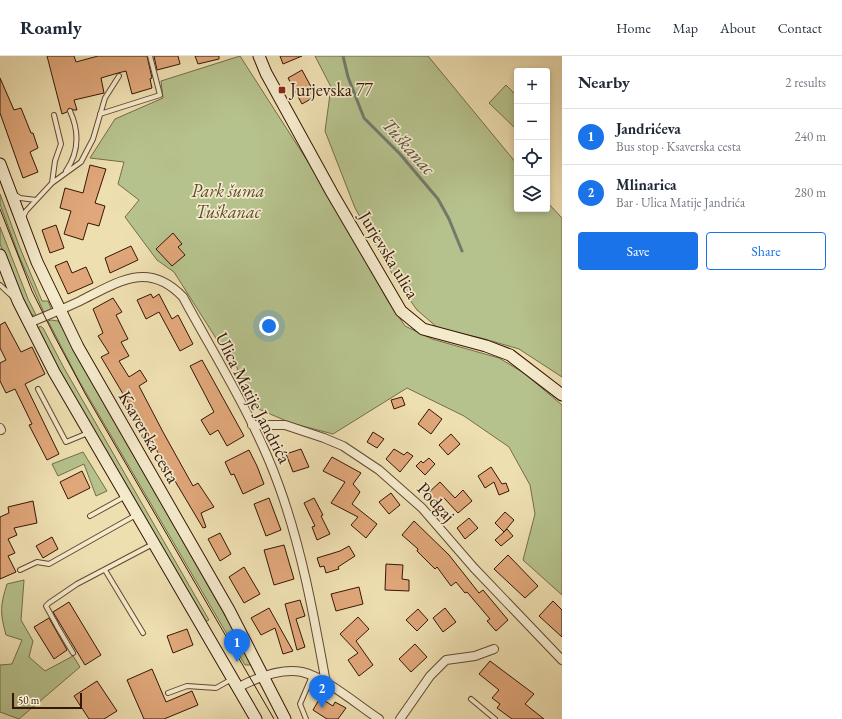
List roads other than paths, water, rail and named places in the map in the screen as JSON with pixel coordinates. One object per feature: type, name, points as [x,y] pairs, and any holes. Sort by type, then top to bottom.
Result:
[{"type":"main road","name":"Jurjevska ulica","points":[[259,56],[266,73],[332,193],[401,311],[423,329],[486,346],[510,355],[562,395]]},
{"type":"main road","name":"Ksaverska cesta","points":[[0,164],[37,262],[59,310],[96,379],[229,610],[286,719]]},
{"type":"main road","points":[[0,254],[18,301],[88,433],[234,684],[256,719]]},
{"type":"street","name":"Ulica Matije Jandrića","points":[[29,323],[127,278],[146,277],[166,282],[183,297],[252,425],[279,485],[288,512],[302,568],[326,683]]},
{"type":"street","name":"Podgaj","points":[[252,425],[285,425],[324,438],[343,446],[379,470],[422,508],[474,568],[562,660]]},
{"type":"street","points":[[400,719],[430,676],[446,660],[475,656],[494,649]]},
{"type":"street","points":[[234,684],[289,672],[302,672],[326,683],[379,719]]},
{"type":"lane","points":[[100,114],[160,95],[150,56]]},
{"type":"lane","points":[[21,221],[26,211],[52,183],[80,162],[93,139],[105,98],[119,76]]},
{"type":"lane","points":[[63,175],[74,159],[76,149],[77,134],[70,111]]},
{"type":"lane","points":[[52,183],[61,144],[54,115]]},
{"type":"lane","points":[[10,191],[20,198],[36,200]]},
{"type":"lane","points":[[0,285],[18,301]]},
{"type":"lane","points":[[38,389],[66,442],[88,433]]},
{"type":"lane","points":[[90,516],[126,496]]},
{"type":"lane","points":[[20,570],[37,562],[49,564],[136,515]]},
{"type":"lane","points":[[73,653],[46,606],[77,584],[153,544]]},
{"type":"lane","points":[[105,570],[143,633]]},
{"type":"lane","points":[[306,719],[300,704],[312,676]]},
{"type":"lane","points":[[168,693],[187,686],[216,688],[234,684]]},
{"type":"lane","points":[[471,699],[495,719]]},
{"type":"waterway","name":"Tuškanac","points":[[343,56],[348,77],[364,118],[400,154],[438,199],[449,219],[462,251]]},
{"type":"tram line","points":[[0,209],[32,291],[86,395],[274,719]]},
{"type":"place","name":"Jurjevska 77","points":[[282,90]]},
{"type":"place","name":"Jandrićeva","points":[[237,662]]},
{"type":"place","name":"Mlinarica","points":[[322,708]]},
{"type":"park label","name":"Park šuma Tuškanac","points":[[228,201]]}]
